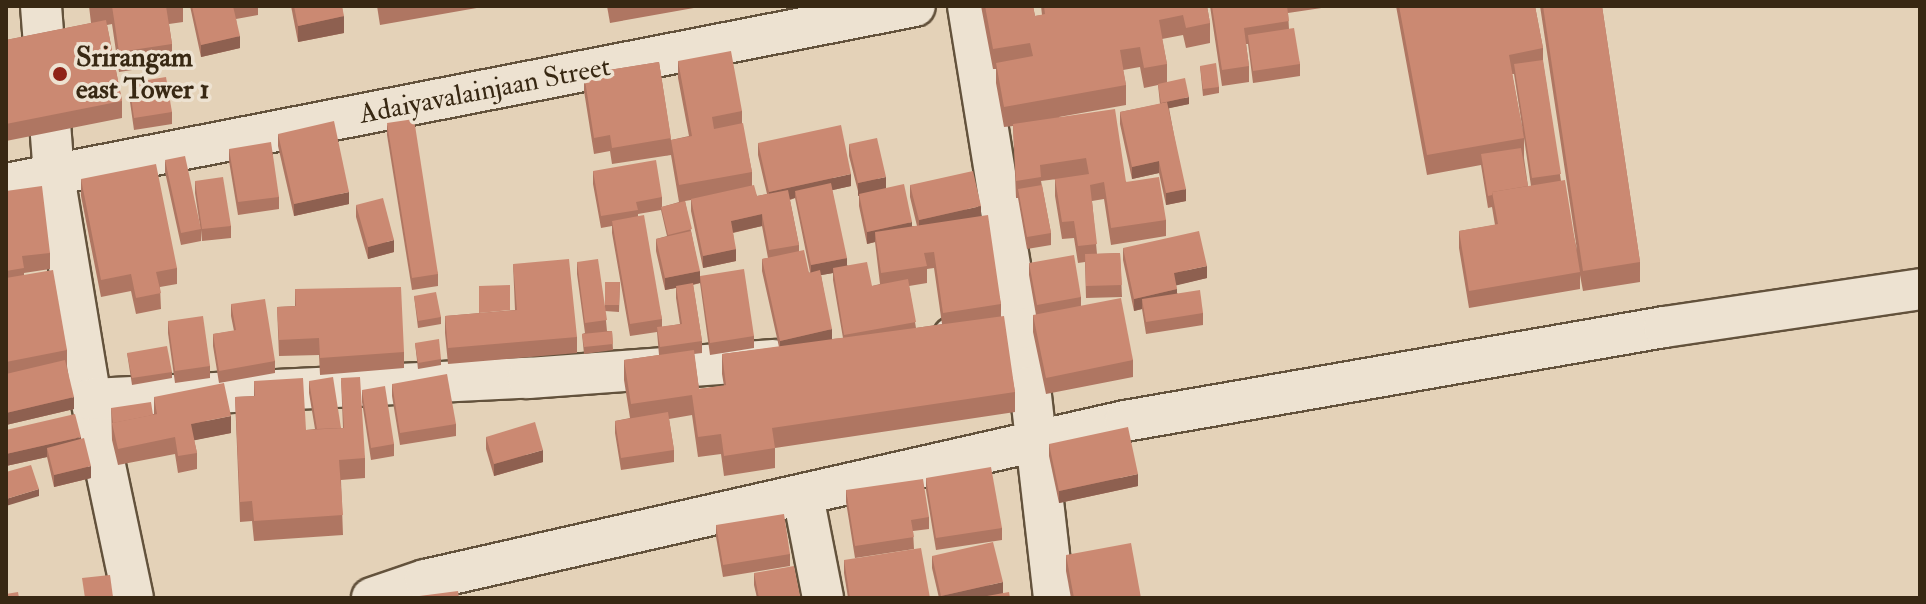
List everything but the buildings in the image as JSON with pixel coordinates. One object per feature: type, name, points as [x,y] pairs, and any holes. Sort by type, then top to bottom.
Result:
[{"type":"street","points":[[41,6],[54,176],[91,399],[133,598]]},
{"type":"street","name":"Adaiyavalainjaan Street","points":[[6,184],[915,6]]},
{"type":"street","points":[[968,6],[1037,442],[1054,598]]},
{"type":"street","points":[[372,598],[425,580],[1125,421],[1617,335],[1920,289]]},
{"type":"street","points":[[915,342],[1020,328]]},
{"type":"street","points":[[91,399],[528,378],[809,356]]},
{"type":"street","points":[[803,496],[823,598]]},
{"type":"place","name":"Srirangam east Tower 1","points":[[60,74]]}]
